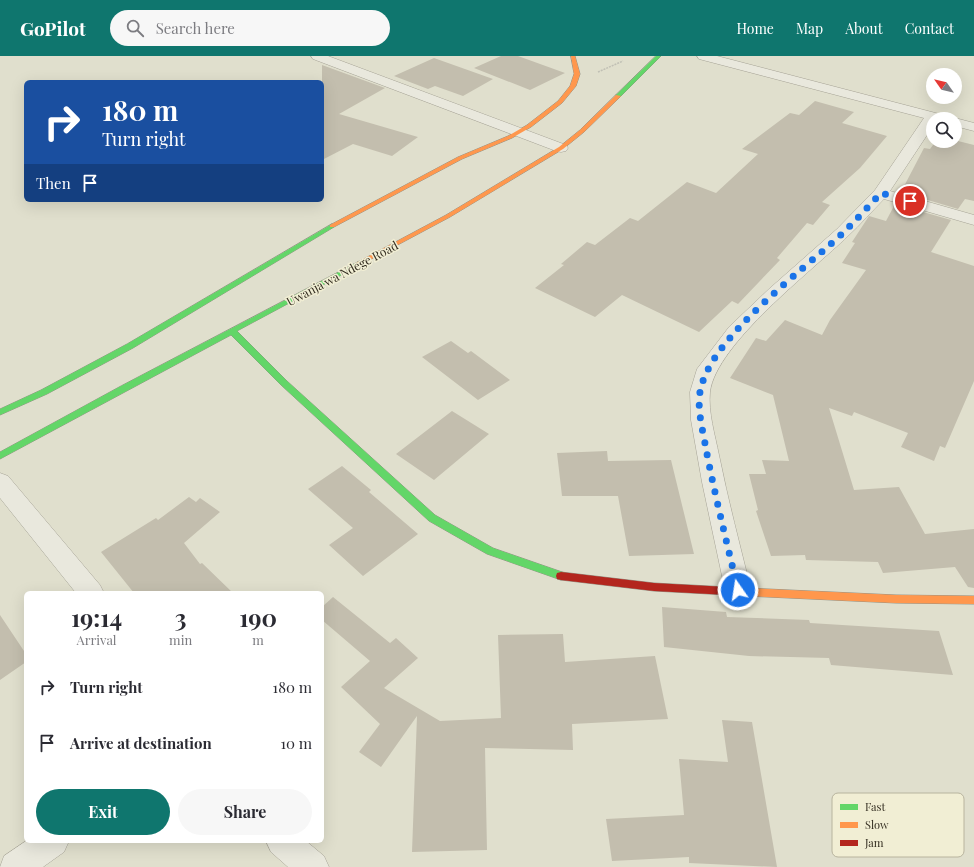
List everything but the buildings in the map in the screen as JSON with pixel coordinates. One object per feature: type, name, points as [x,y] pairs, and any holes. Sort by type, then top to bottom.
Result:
[{"type":"street","points":[[317,56],[561,148]]},
{"type":"street","points":[[0,412],[26,401],[89,368],[340,222],[461,158],[520,133],[558,103],[570,91],[577,79],[573,56]]},
{"type":"street","name":"Uwanja wa Ndege Road","points":[[0,456],[124,388],[448,216],[561,148],[602,113],[659,56]]},
{"type":"street","points":[[703,56],[926,115]]},
{"type":"street","points":[[962,124],[974,127]]},
{"type":"street","points":[[738,590],[713,482],[701,420],[700,392],[707,369],[736,330],[844,232],[881,193],[926,133]]},
{"type":"street","points":[[881,193],[974,220]]},
{"type":"street","points":[[232,332],[347,442],[432,518],[490,551],[560,576],[654,586],[896,599],[974,600]]},
{"type":"street","points":[[0,482],[89,591]]},
{"type":"street","points":[[14,867],[50,843]]},
{"type":"street","points":[[284,843],[313,867]]},
{"type":"path","points":[[577,79],[625,60]]},
{"type":"traffic: fast","points":[[618,96],[659,56]]},
{"type":"traffic: fast","points":[[0,412],[44,392],[130,346],[332,226]]},
{"type":"traffic: fast","points":[[0,456],[124,388],[360,263]]},
{"type":"traffic: fast","points":[[232,331],[284,383],[432,518],[490,551],[561,576]]},
{"type":"traffic: slow","points":[[332,226],[460,158],[510,137],[529,126],[560,102],[573,86],[577,74],[573,56]]},
{"type":"traffic: slow","points":[[360,263],[448,216],[561,148],[582,131],[618,96]]},
{"type":"traffic: slow","points":[[746,592],[896,599],[974,600]]},
{"type":"traffic: jam","points":[[561,576],[654,587],[746,592]]},
{"type":"route","points":[[738,590],[713,482],[701,420],[700,392],[707,369],[736,330],[844,232],[881,193],[910,201]]}]
